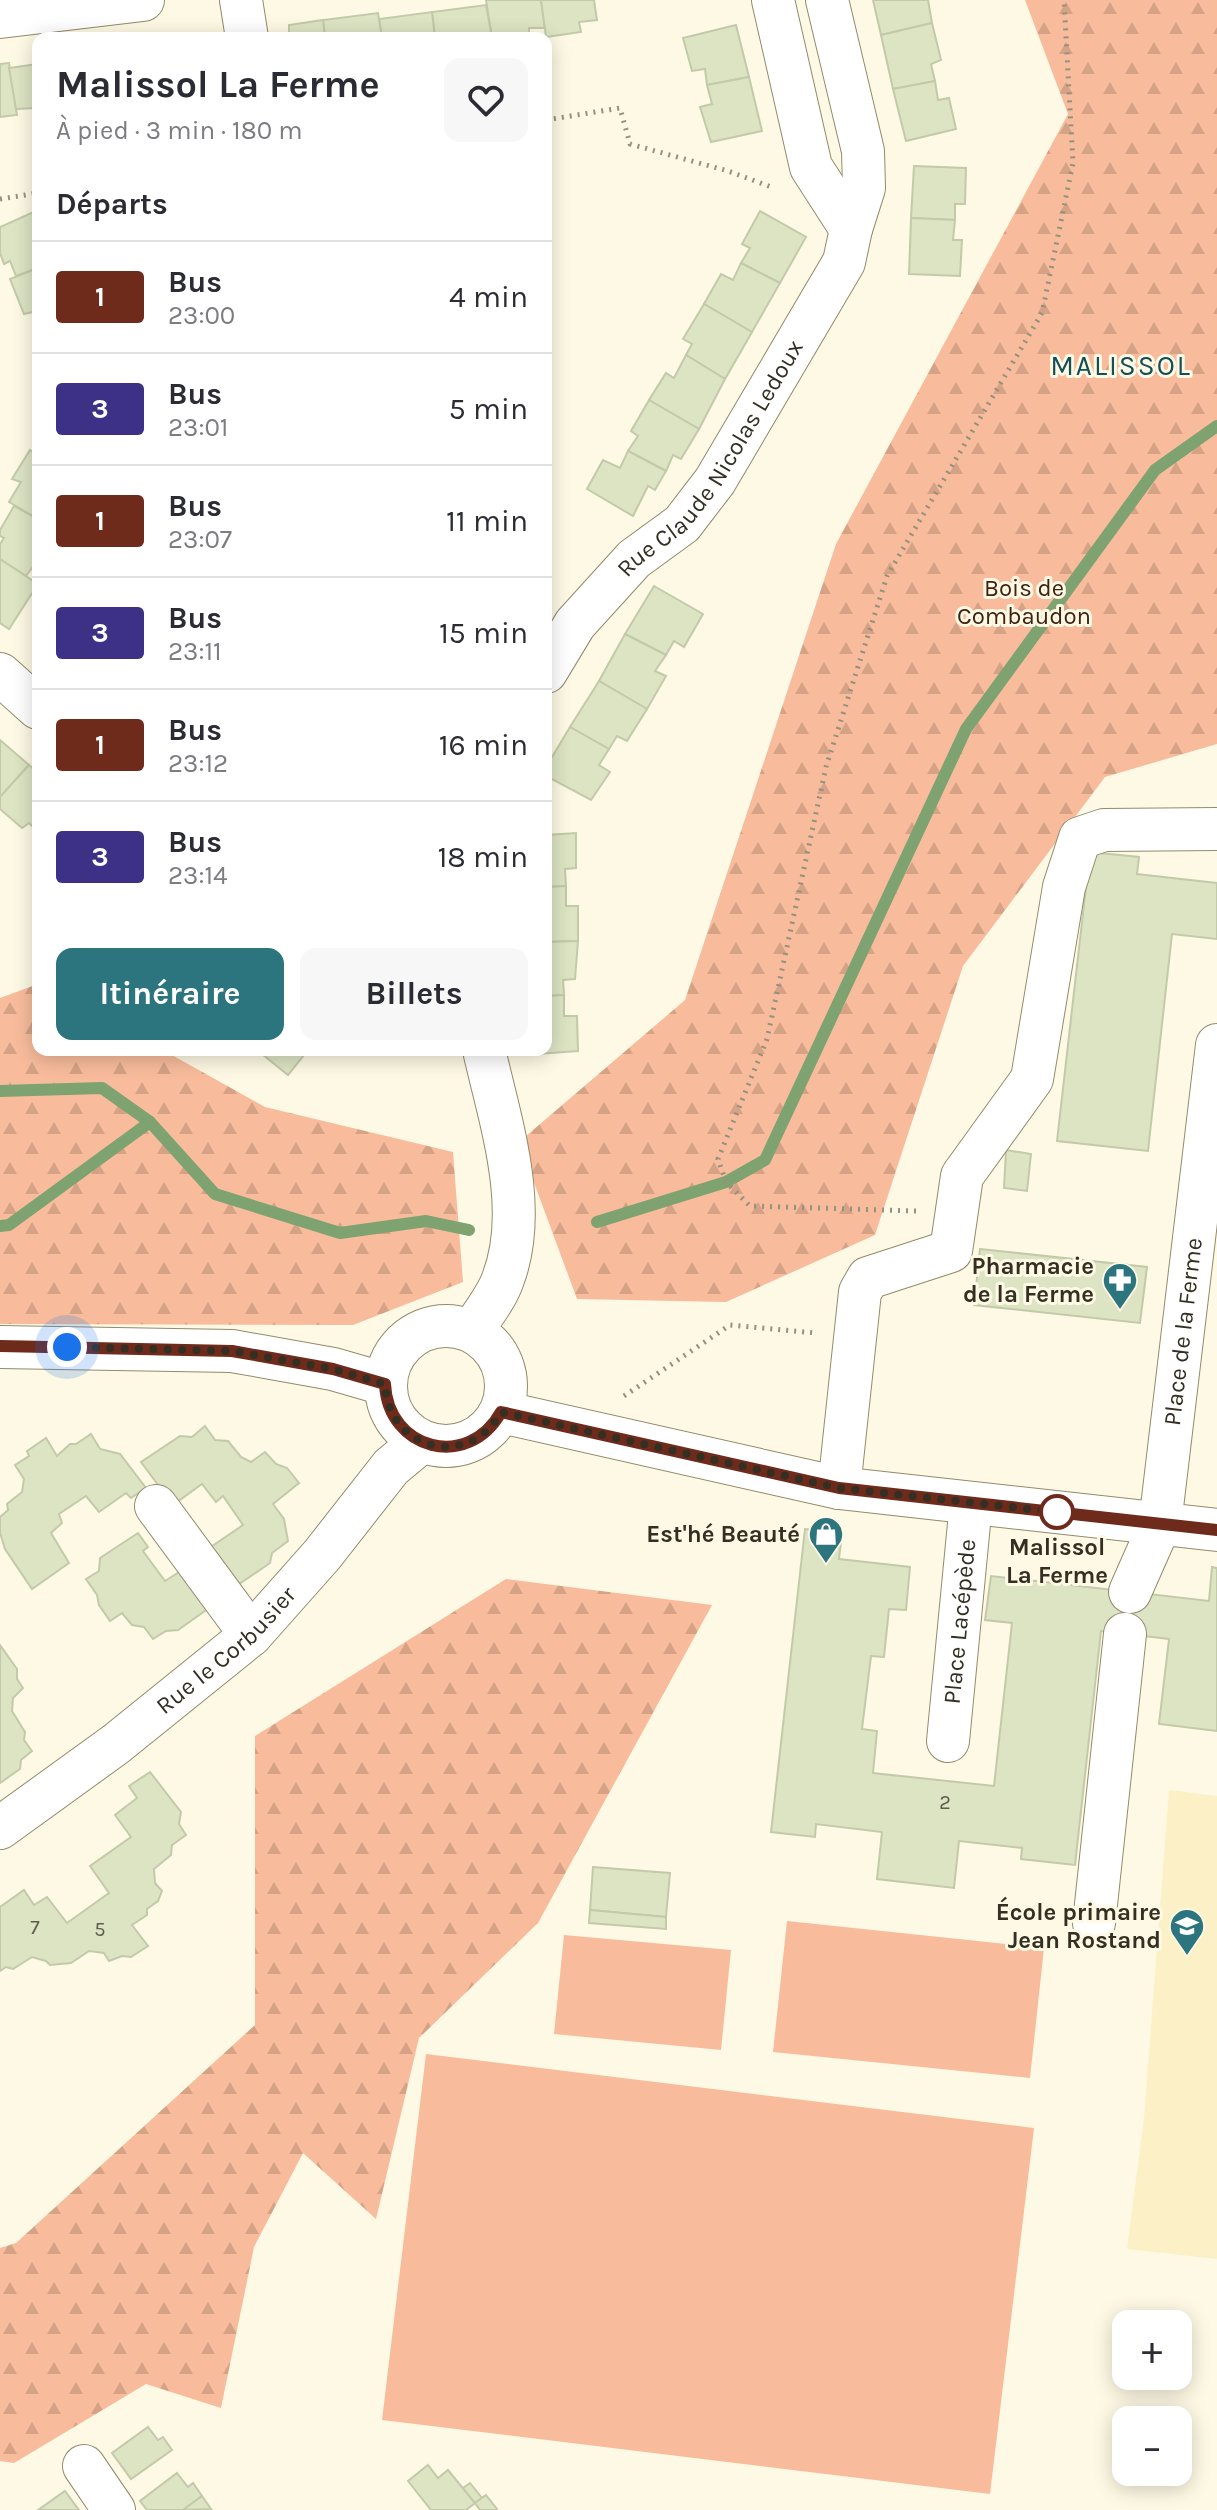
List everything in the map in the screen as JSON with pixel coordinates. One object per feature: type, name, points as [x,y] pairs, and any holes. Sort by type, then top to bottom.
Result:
[{"type":"street","points":[[0,17],[143,0]]},
{"type":"street","points":[[241,0],[246,32]]},
{"type":"street","points":[[773,0],[811,167],[851,229]]},
{"type":"street","name":"Rue Claude Nicolas Ledoux","points":[[552,662],[575,624],[634,559],[682,524],[715,481],[844,262],[864,188],[863,151],[827,0]]},
{"type":"street","points":[[0,674],[32,703]]},
{"type":"street","points":[[839,1488],[860,1292],[868,1278],[951,1251],[962,1176],[1032,1079],[1064,887],[1080,838],[1104,830],[1217,829]]},
{"type":"street","name":"Place de la Ferme","points":[[1130,1592],[1160,1524],[1217,1045]]},
{"type":"street","points":[[472,1331],[503,1280],[512,1240],[511,1170],[485,1056]]},
{"type":"street","points":[[433,1327],[472,1331],[492,1347],[506,1376],[506,1395],[501,1412],[486,1432],[459,1446],[435,1446],[421,1442],[397,1423],[390,1410],[385,1384],[392,1359],[411,1337],[433,1327]]},
{"type":"street","points":[[0,1347],[232,1351],[333,1369],[385,1384]]},
{"type":"street","points":[[501,1412],[839,1488],[1217,1530]]},
{"type":"street","name":"Rue le Corbusier","points":[[0,1828],[116,1744],[251,1635],[322,1555],[391,1467],[421,1442]]},
{"type":"street","name":"Place Lacépède","points":[[948,1741],[971,1503]]},
{"type":"street","points":[[156,1506],[251,1635]]},
{"type":"street","points":[[1094,1923],[1125,1634]]},
{"type":"street","points":[[84,2466],[114,2510]]},
{"type":"path","points":[[957,1212],[750,1206],[726,1182],[718,1159],[767,1039],[826,767],[887,576],[1042,313],[1073,163],[1064,0]]},
{"type":"path","points":[[552,119],[620,108],[630,144],[728,171],[775,188]]},
{"type":"path","points":[[0,199],[32,194]]},
{"type":"path","points":[[605,1436],[620,1398],[730,1325],[855,1336]]},
{"type":"shaded area","name":"École primaire Jean Rostand","points":[[1169,1790],[1217,1796],[1217,2259],[1127,2249],[1144,2118]]},
{"type":"green space","name":"Bois de Combaudon","points":[[1025,0],[1217,0],[1217,744],[1105,777],[963,966],[875,1235],[726,1302],[577,1299],[519,1142],[685,1000],[836,544],[1068,114]]},
{"type":"green space","points":[[32,986],[32,1056],[174,1056],[265,1107],[453,1152],[463,1282],[353,1325],[0,1324],[0,998]]},
{"type":"green space","points":[[506,1579],[712,1605],[538,1923],[419,2038],[376,2219],[303,2153],[254,2247],[221,2408],[146,2384],[14,2463],[0,2461],[0,2248],[16,2243],[255,2025],[255,1736]]},
{"type":"green space","points":[[787,1921],[1044,1948],[1030,2078],[773,2052]]},
{"type":"green space","points":[[564,1935],[731,1950],[721,2050],[554,2034]]},
{"type":"green space","points":[[426,2054],[1034,2128],[990,2494],[382,2420]]},
{"type":"building","points":[[486,0],[541,0],[545,28],[529,28],[529,32],[491,32]]},
{"type":"building","points":[[541,0],[594,0],[597,20],[579,22],[581,32],[552,36],[552,32],[545,32]]},
{"type":"building","points":[[873,0],[928,0],[932,23],[881,35]]},
{"type":"building","points":[[486,5],[491,32],[434,32],[432,12]]},
{"type":"building","points":[[432,12],[434,32],[381,32],[379,19]]},
{"type":"building","points":[[378,13],[381,32],[324,32],[323,20]]},
{"type":"building","points":[[323,20],[324,32],[289,32],[289,25]]},
{"type":"building","points":[[932,23],[941,60],[931,64],[935,81],[893,89],[881,35]]},
{"type":"building","points":[[736,25],[749,77],[707,85],[705,69],[692,71],[683,38]]},
{"type":"building","points":[[9,63],[17,115],[0,117],[0,64]]},
{"type":"building","points":[[32,65],[32,108],[16,109],[9,68]]},
{"type":"building","points":[[749,77],[762,131],[711,142],[700,107],[712,104],[707,85]]},
{"type":"building","points":[[935,81],[938,100],[949,98],[956,129],[906,141],[893,89]]},
{"type":"building","points":[[914,166],[966,168],[965,204],[955,204],[955,220],[911,218]]},
{"type":"building","points":[[760,211],[806,237],[780,283],[741,263],[750,248],[742,244]]},
{"type":"building","points":[[32,213],[32,270],[16,276],[10,261],[4,264],[0,253],[0,227]]},
{"type":"building","points":[[911,218],[955,220],[953,240],[962,240],[960,276],[909,274]]},
{"type":"building","points":[[741,263],[780,283],[752,332],[704,304],[721,274],[733,280]]},
{"type":"building","points":[[32,270],[32,312],[24,314],[10,279]]},
{"type":"building","points":[[704,304],[752,332],[725,379],[686,355],[692,344],[683,339]]},
{"type":"building","points":[[686,355],[725,379],[699,429],[649,400],[666,373],[674,378]]},
{"type":"building","points":[[649,400],[699,429],[681,459],[673,455],[666,471],[628,451],[638,436],[631,431]]},
{"type":"building","points":[[32,451],[32,515],[9,502],[21,482],[12,479]]},
{"type":"building","points":[[628,451],[666,471],[655,490],[648,486],[633,516],[587,489],[603,460],[620,468]]},
{"type":"building","points":[[14,506],[32,516],[32,568],[26,576],[0,559],[0,544],[4,538],[0,536],[0,530]]},
{"type":"building","points":[[0,559],[32,580],[32,593],[9,629],[0,623]]},
{"type":"building","points":[[654,586],[703,614],[684,647],[674,641],[666,655],[625,634]]},
{"type":"building","points":[[625,634],[666,655],[655,671],[666,676],[647,709],[599,681]]},
{"type":"building","points":[[599,681],[647,709],[627,741],[617,736],[609,749],[570,727]]},
{"type":"building","points":[[570,727],[609,749],[599,765],[610,772],[591,800],[552,779],[552,757]]},
{"type":"building","points":[[0,740],[29,765],[0,797]]},
{"type":"building","points":[[29,765],[32,768],[32,826],[29,823],[22,828],[0,809],[0,797]]},
{"type":"building","points":[[576,833],[576,868],[565,869],[566,886],[552,887],[552,835]]},
{"type":"building","points":[[1090,852],[1139,857],[1137,874],[1217,883],[1217,939],[1172,934],[1148,1151],[1057,1141]]},
{"type":"building","points":[[566,886],[566,906],[578,906],[578,941],[552,942],[552,887]]},
{"type":"building","points":[[578,941],[575,979],[563,980],[564,995],[552,996],[552,942]]},
{"type":"building","points":[[564,995],[564,1016],[577,1016],[578,1051],[552,1053],[552,996]]},
{"type":"building","points":[[264,1056],[303,1056],[288,1075]]},
{"type":"building","points":[[1006,1150],[1031,1154],[1027,1191],[1004,1188]]},
{"type":"building","points":[[980,1249],[1147,1267],[1140,1323],[974,1305]]},
{"type":"building","points":[[205,1426],[215,1440],[228,1441],[241,1457],[251,1462],[265,1452],[276,1464],[287,1468],[299,1483],[273,1504],[284,1519],[288,1541],[272,1553],[270,1563],[232,1589],[202,1553],[243,1525],[223,1496],[216,1502],[202,1484],[173,1505],[141,1462],[180,1436],[192,1437]]},
{"type":"building","points":[[91,1434],[100,1449],[120,1454],[146,1488],[131,1498],[126,1493],[99,1512],[86,1496],[59,1514],[62,1523],[51,1533],[69,1563],[32,1589],[5,1549],[0,1533],[0,1517],[8,1510],[7,1504],[22,1492],[24,1479],[15,1465],[29,1456],[27,1451],[46,1438],[57,1456],[70,1444],[76,1444]]},
{"type":"building","points":[[805,1529],[842,1533],[839,1559],[910,1567],[906,1610],[889,1609],[884,1657],[871,1656],[862,1729],[877,1731],[873,1773],[994,1786],[1012,1623],[985,1620],[991,1576],[1209,1601],[1212,1567],[1217,1568],[1217,1731],[1159,1724],[1169,1639],[1101,1631],[1075,1865],[1021,1859],[1022,1848],[959,1841],[954,1888],[877,1879],[882,1832],[816,1824],[815,1837],[771,1832]]},
{"type":"building","points":[[138,1533],[148,1547],[143,1551],[165,1581],[190,1565],[219,1601],[178,1630],[166,1631],[153,1639],[144,1627],[132,1625],[122,1613],[110,1621],[86,1579],[99,1571],[100,1558]]},
{"type":"building","points":[[0,1645],[17,1669],[17,1679],[23,1688],[13,1698],[12,1711],[32,1751],[21,1760],[20,1769],[0,1783]]},
{"type":"building","points":[[150,1772],[181,1812],[179,1824],[186,1835],[172,1845],[171,1855],[154,1869],[155,1883],[162,1891],[158,1901],[147,1909],[147,1915],[132,1925],[148,1946],[131,1957],[122,1956],[109,1961],[104,1953],[89,1951],[71,1963],[50,1965],[32,1957],[13,1969],[6,1967],[0,1971],[0,1907],[24,1890],[34,1905],[47,1897],[67,1923],[109,1893],[90,1866],[131,1837],[115,1815],[137,1798],[129,1786]]},
{"type":"building","points":[[593,1867],[670,1873],[666,1917],[590,1910]]},
{"type":"building","points":[[590,1910],[666,1917],[666,1929],[589,1923]]},
{"type":"building","points":[[148,2427],[158,2440],[163,2437],[172,2450],[131,2479],[112,2453]]},
{"type":"building","points":[[428,2465],[438,2478],[448,2470],[475,2503],[466,2510],[431,2510],[408,2481]]},
{"type":"building","points":[[177,2473],[188,2487],[193,2483],[202,2496],[183,2510],[147,2510],[140,2501]]},
{"type":"building","points":[[470,2483],[482,2498],[475,2503],[463,2488]]},
{"type":"building","points":[[65,2491],[79,2510],[38,2510]]},
{"type":"building","points":[[486,2495],[497,2509],[480,2510],[475,2503]]},
{"type":"building","points":[[202,2496],[211,2509],[183,2510]]},
{"type":"waterway","points":[[597,1222],[726,1182],[765,1160],[966,729],[1155,470],[1217,426]]},
{"type":"waterway","points":[[0,1091],[102,1088],[150,1122]]},
{"type":"waterway","points":[[0,1226],[9,1225],[150,1122],[215,1194],[340,1233],[426,1221],[469,1230]]},
{"type":"bus line","name":"1","points":[[0,1346],[232,1351],[333,1369],[385,1384],[390,1410],[397,1423],[421,1442],[435,1446],[459,1446],[476,1439],[486,1432],[501,1412],[839,1488],[1217,1530]]},
{"type":"place","name":"Pharmacie de la Ferme","points":[[1120,1311]]},
{"type":"place","name":"Malissol La Ferme","points":[[1057,1512]]},
{"type":"place","name":"Est'hé Beauté","points":[[826,1565]]},
{"type":"place","name":"École primaire Jean Rostand","points":[[1187,1957]]},
{"type":"district","name":"MALISSOL","points":[[1121,365]]},
{"type":"route","points":[[67,1347],[232,1351],[333,1369],[385,1384],[390,1410],[397,1423],[421,1442],[435,1446],[459,1446],[476,1439],[486,1432],[501,1412],[839,1488],[1057,1512]]}]
